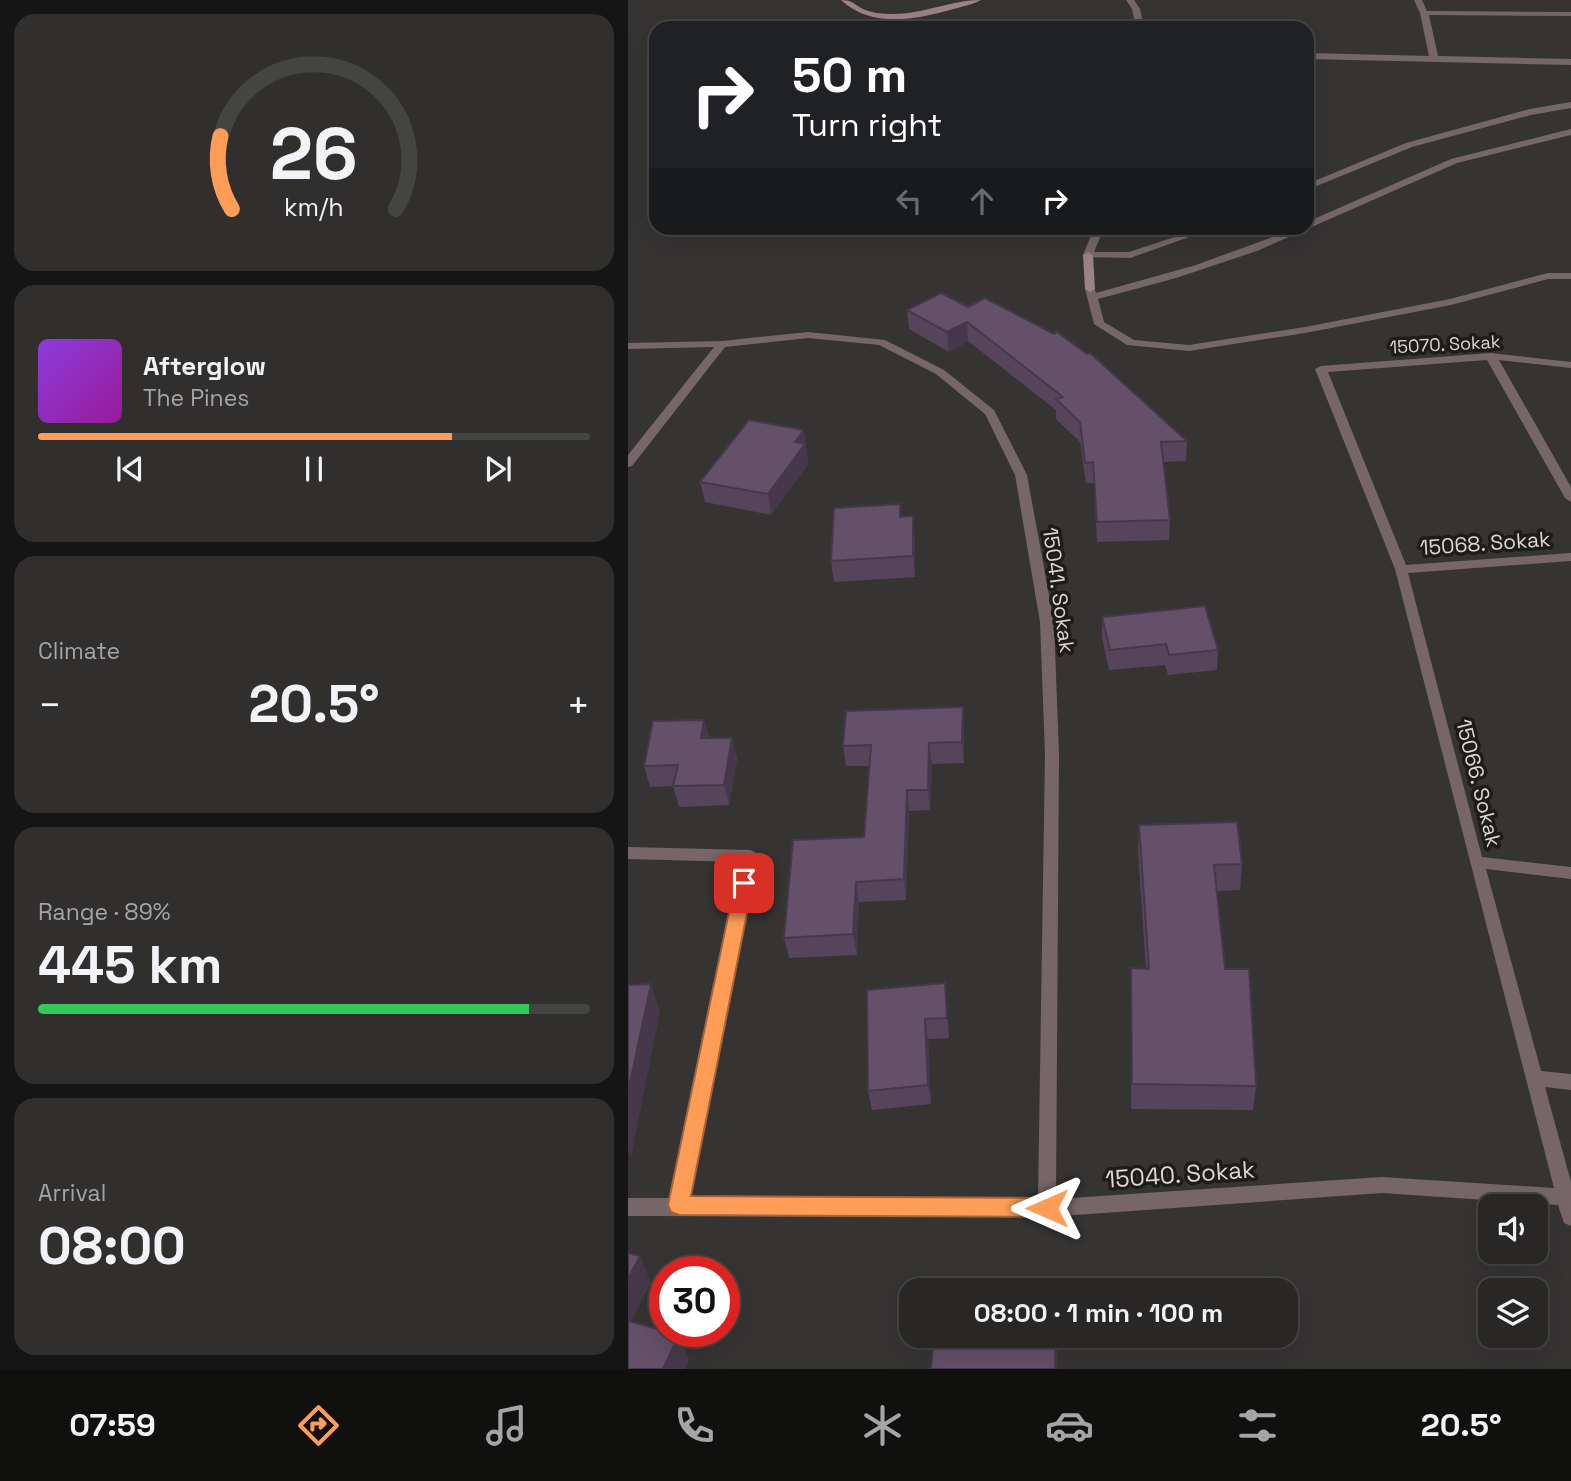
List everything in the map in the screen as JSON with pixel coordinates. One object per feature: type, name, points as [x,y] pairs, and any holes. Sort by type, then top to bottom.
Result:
[{"type":"street","points":[[845,0],[868,15],[893,16],[937,11],[977,0]]},
{"type":"street","points":[[1130,0],[1136,9],[1139,21]]},
{"type":"street","points":[[1418,0],[1424,13],[1434,59]]},
{"type":"street","points":[[1424,13],[1571,14]]},
{"type":"street","points":[[1314,56],[1571,62]]},
{"type":"street","points":[[1314,184],[1409,145],[1530,112],[1571,105]]},
{"type":"street","points":[[1314,223],[1453,161],[1571,132]]},
{"type":"street","points":[[1096,235],[1088,255],[1091,293],[1099,324],[1131,342],[1189,348],[1424,307],[1548,276],[1571,276]]},
{"type":"street","points":[[1088,255],[1130,255],[1189,235]]},
{"type":"street","points":[[1091,293],[1119,291],[1287,235]]},
{"type":"street","name":"15041. Sokak","points":[[628,346],[722,344],[808,335],[881,342],[940,372],[990,412],[1021,475],[1047,622],[1052,754],[1047,1208]]},
{"type":"street","points":[[628,463],[722,344]]},
{"type":"street","points":[[1491,356],[1571,498]]},
{"type":"street","name":"15070. Sokak","points":[[1321,369],[1491,356],[1571,365]]},
{"type":"street","name":"15066. Sokak","points":[[1321,369],[1401,569],[1571,1217]]},
{"type":"street","name":"15068. Sokak","points":[[1401,569],[1571,557]]},
{"type":"street","points":[[628,853],[750,856],[679,1205]]},
{"type":"street","points":[[1476,862],[1571,873]]},
{"type":"street","points":[[1534,1078],[1571,1082]]},
{"type":"street","name":"15040. Sokak","points":[[628,1207],[679,1205],[1047,1208],[1382,1185],[1566,1197]]},
{"type":"building","points":[[941,293],[968,307],[985,298],[1054,334],[1057,332],[1087,354],[1090,353],[1187,441],[1161,442],[1170,520],[1097,522],[1093,462],[1085,463],[1080,422],[1056,399],[1063,397],[967,322],[947,332],[907,310]]},
{"type":"building","points":[[749,420],[804,430],[795,442],[805,444],[768,494],[700,482]]},
{"type":"building","points":[[900,504],[900,517],[913,516],[913,556],[831,561],[834,508]]},
{"type":"building","points":[[1205,606],[1218,650],[1169,655],[1166,644],[1110,650],[1102,617]]},
{"type":"building","points":[[963,707],[962,742],[929,743],[928,790],[907,790],[904,879],[856,882],[853,934],[784,938],[793,840],[864,837],[871,745],[843,746],[846,711]]},
{"type":"building","points":[[704,720],[701,738],[732,738],[724,785],[673,786],[678,765],[644,766],[653,721]]},
{"type":"building","points":[[1237,822],[1242,864],[1214,865],[1225,969],[1249,969],[1256,1086],[1132,1084],[1131,968],[1149,969],[1139,825]]},
{"type":"building","points":[[945,983],[947,1018],[925,1019],[928,1085],[868,1091],[867,990]]},
{"type":"building","points":[[651,984],[628,1092],[628,985]]},
{"type":"building","points":[[628,1253],[640,1256],[628,1279]]},
{"type":"building","points":[[628,1321],[649,1327],[649,1347],[673,1347],[663,1369],[628,1369]]},
{"type":"building","points":[[933,1348],[1056,1348],[1055,1369],[931,1369]]},
{"type":"route","points":[[744,883],[679,1205],[1047,1208]]}]
